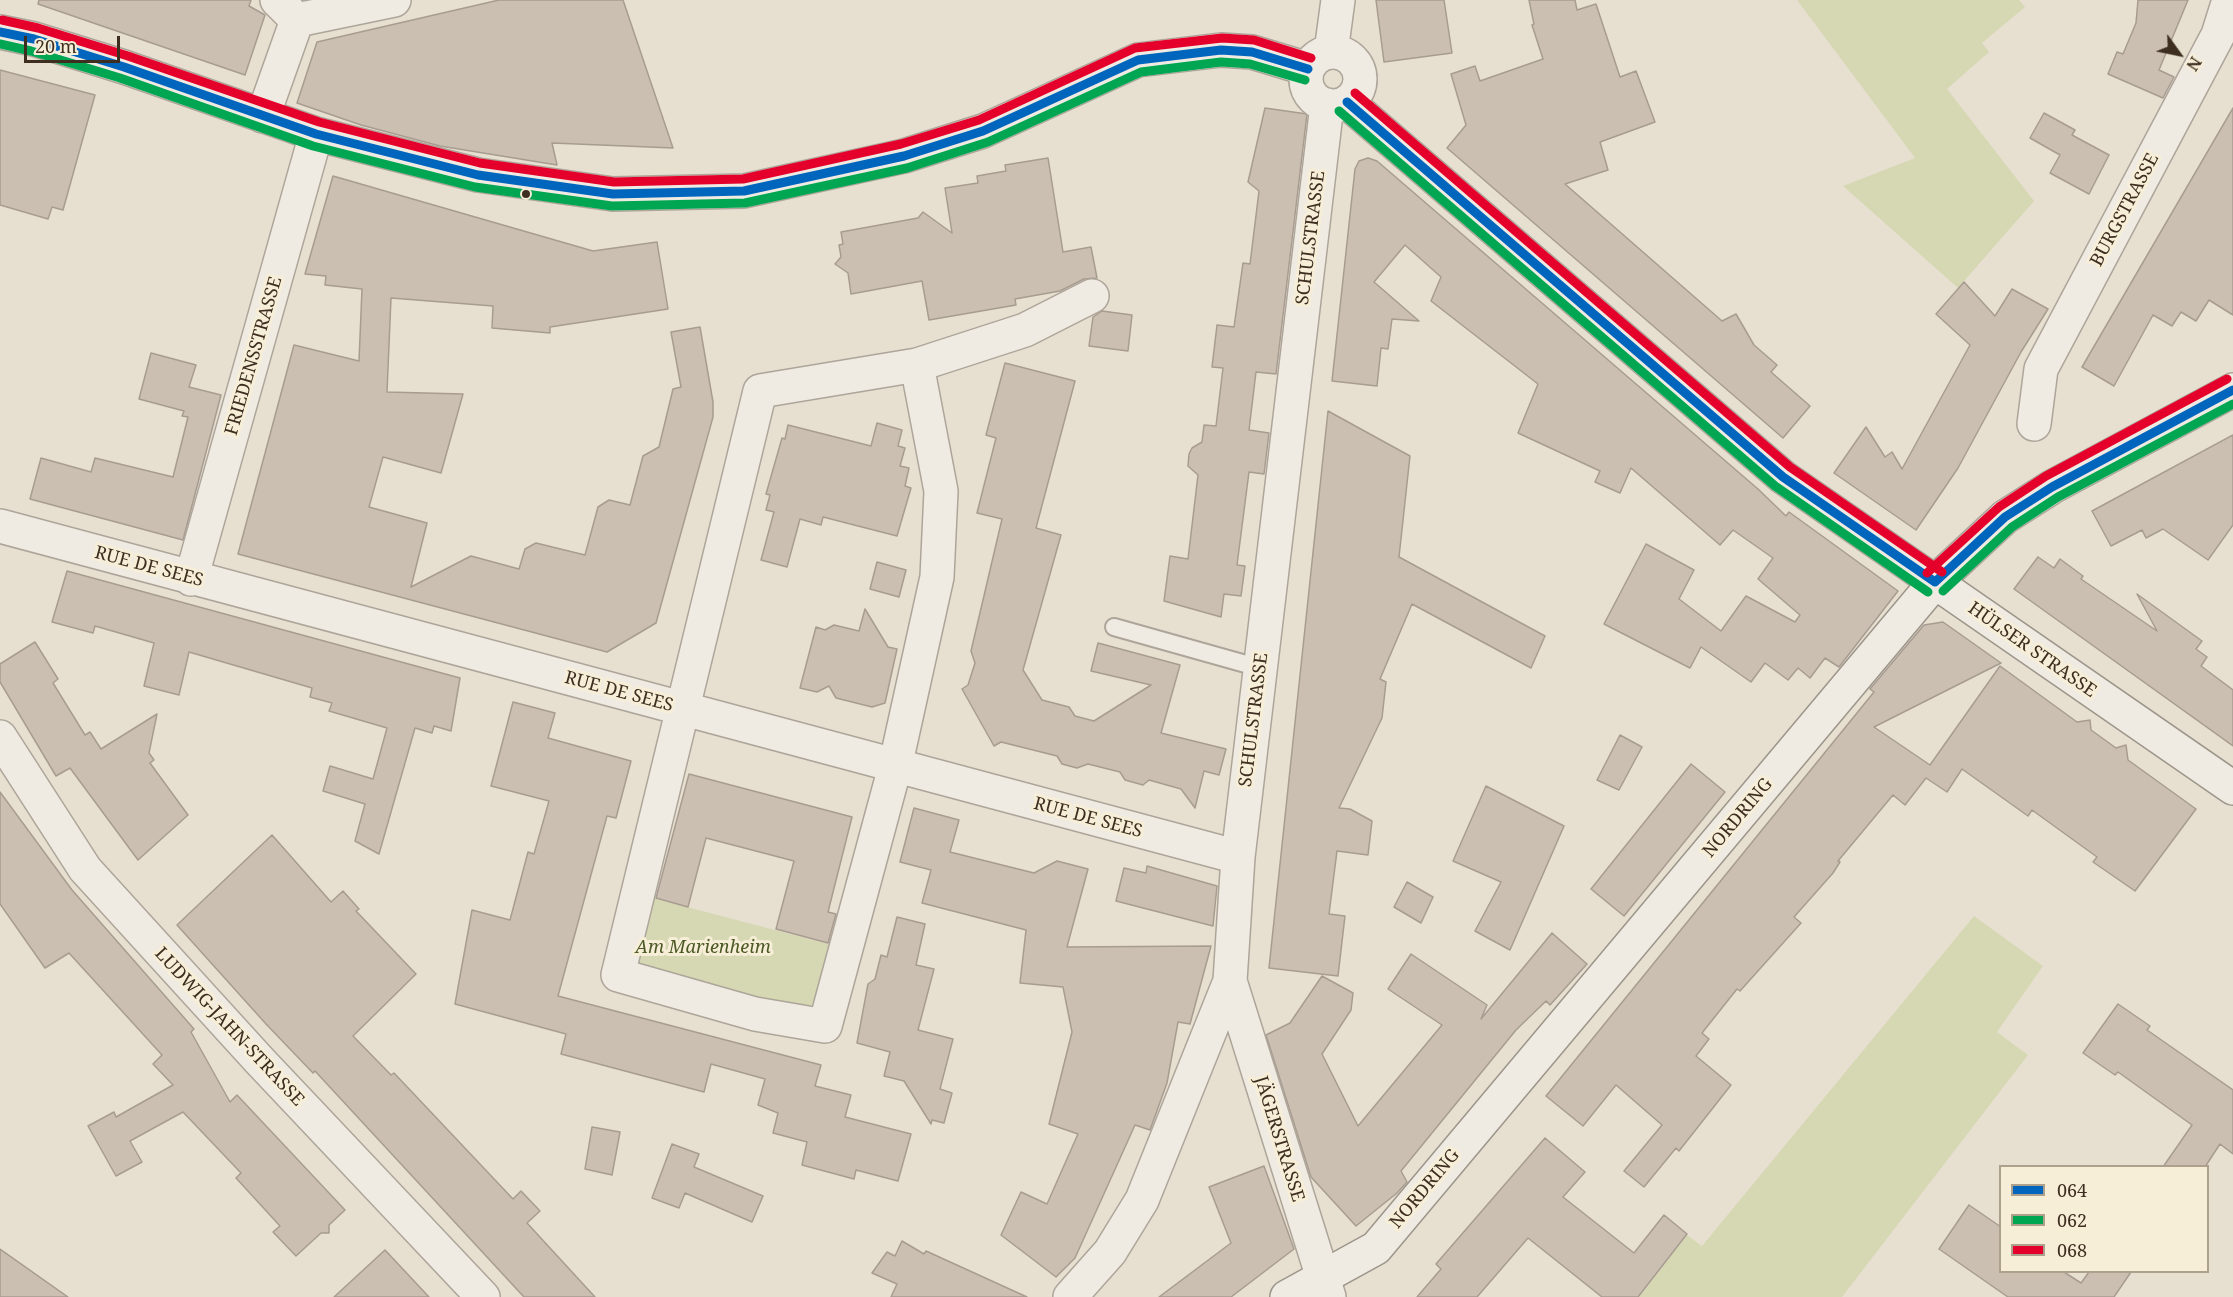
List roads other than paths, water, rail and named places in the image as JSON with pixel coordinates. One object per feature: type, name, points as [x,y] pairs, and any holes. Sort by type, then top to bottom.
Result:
[{"type":"street","points":[[263,116],[287,10],[394,0]]},
{"type":"street","points":[[0,32],[34,39],[124,68],[316,134],[478,175],[613,194],[744,190],[904,156],[983,131],[1137,60],[1221,50],[1320,60],[1348,57],[1359,71],[1358,89],[1337,104],[1318,102],[1307,87],[1320,60],[1338,0]]},
{"type":"street","name":"BURGSTRASSE","points":[[2034,424],[2041,369],[2218,35],[2229,0]]},
{"type":"street","name":"HÜLSER STRASSE","points":[[1337,104],[1783,477],[2229,788]]},
{"type":"street","name":"SCHULSTRASSE","points":[[1070,1297],[1110,1252],[1142,1200],[1230,981],[1238,857],[1260,668],[1337,104]]},
{"type":"street","name":"FRIEDENSSTRASSE","points":[[191,579],[316,134]]},
{"type":"street","points":[[917,365],[941,491],[937,577],[895,767],[825,1026],[755,1014],[618,975],[760,391],[917,365],[1025,330],[1092,296]]},
{"type":"street","name":"NORDRING","points":[[1287,1297],[1325,1287],[1376,1248],[1935,582],[2005,517],[2052,487],[2233,390]]},
{"type":"street","name":"RUE DE SEES","points":[[0,526],[191,579],[1238,857]]},
{"type":"street","name":"LUDWIG-JAHN-STRASSE","points":[[0,737],[85,869],[258,1060],[483,1297]]},
{"type":"street","name":"JÄGERSTRASSE","points":[[1230,981],[1325,1287]]},
{"type":"lane","points":[[1114,627],[1260,668]]},
{"type":"park label","name":"Am Marienheim","points":[[703,948]]}]
